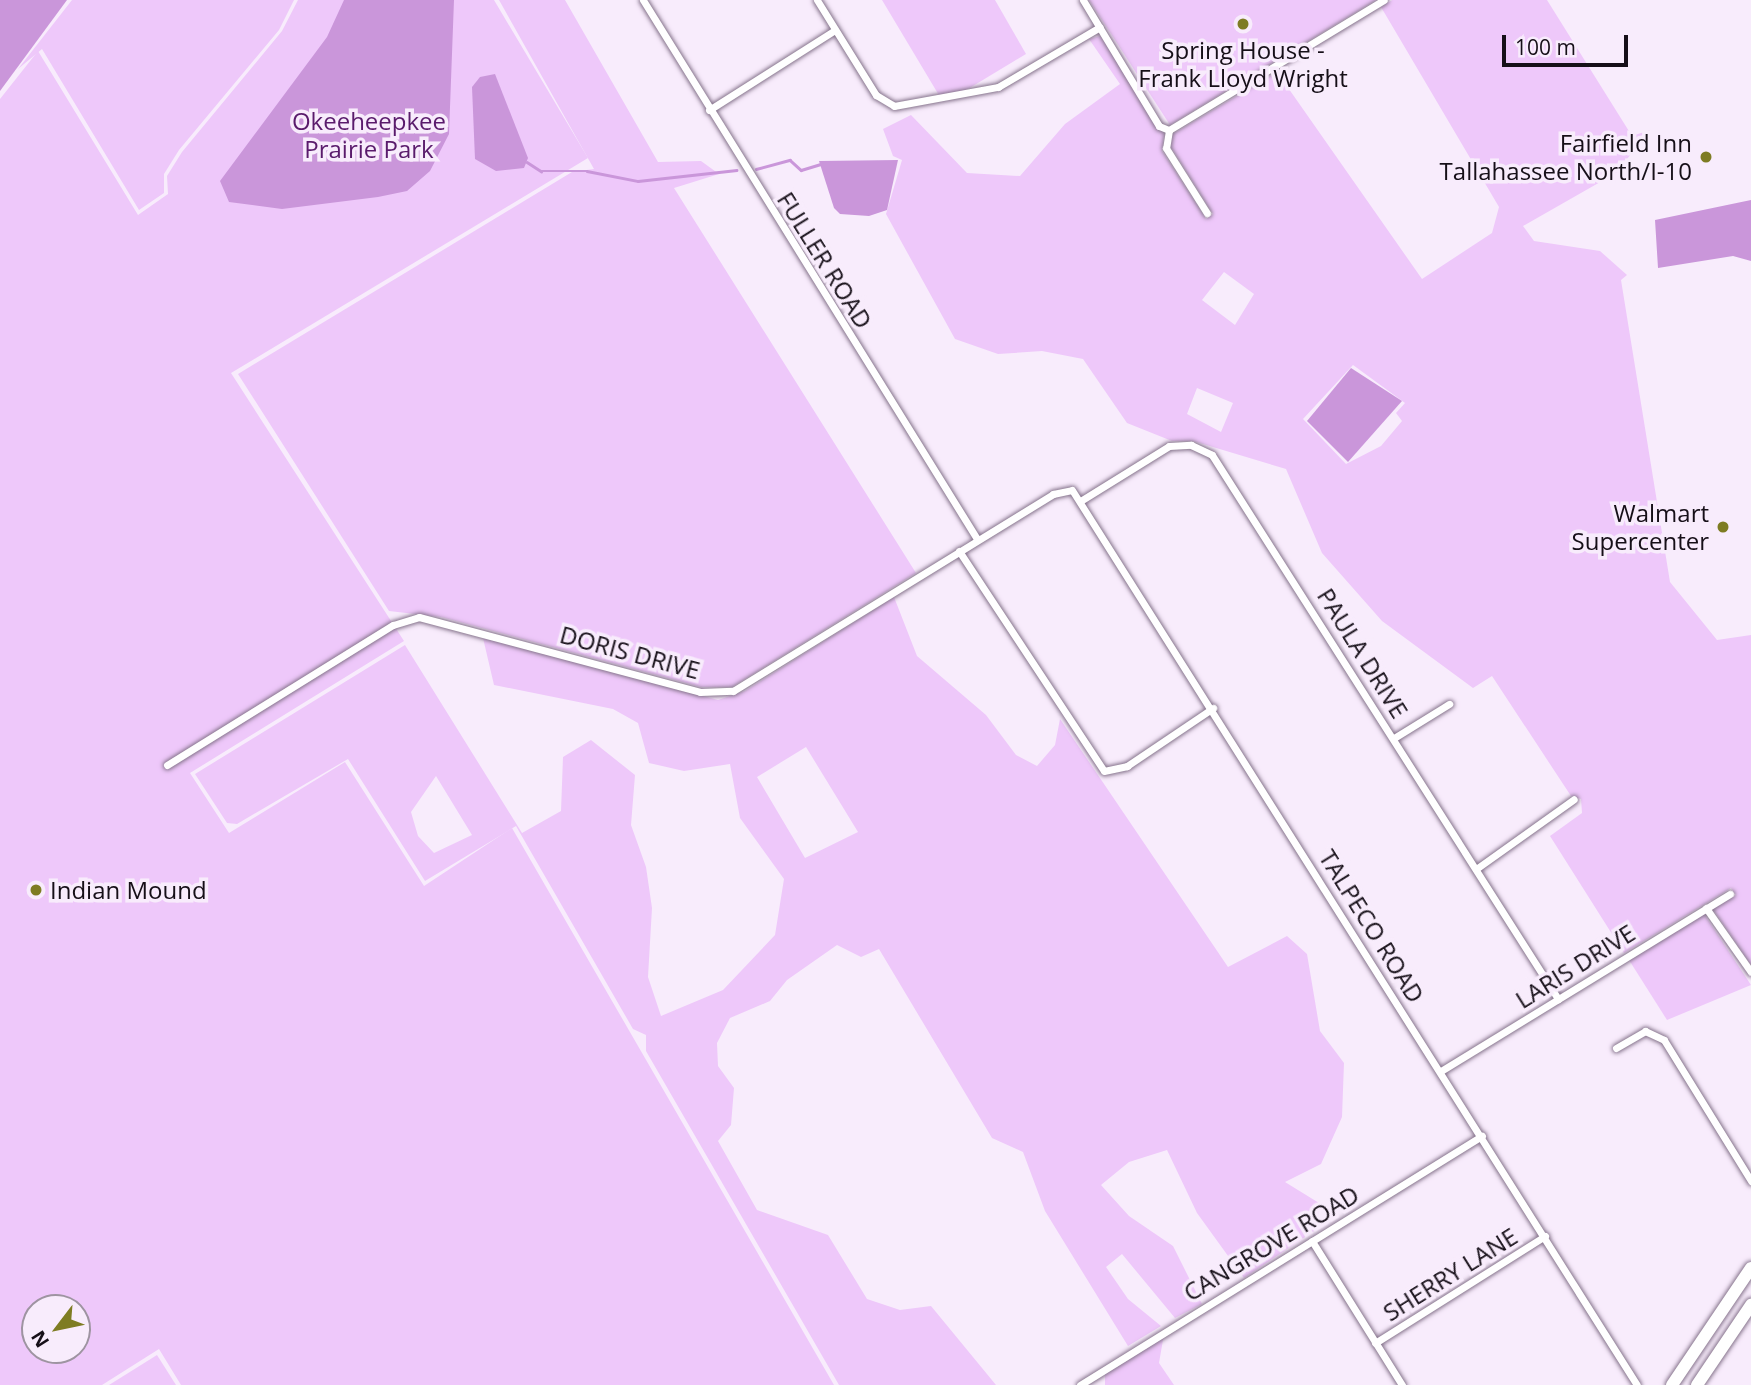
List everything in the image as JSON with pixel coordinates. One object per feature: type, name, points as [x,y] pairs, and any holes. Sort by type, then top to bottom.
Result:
[{"type":"highway","points":[[1672,1385],[1751,1268]]},
{"type":"highway","points":[[1698,1385],[1751,1305]]},
{"type":"street","name":"FULLER ROAD","points":[[643,0],[977,540]]},
{"type":"street","points":[[817,0],[881,101],[902,107],[998,88],[1100,27]]},
{"type":"street","points":[[1083,0],[1159,126],[1169,130]]},
{"type":"street","points":[[1207,213],[1166,148],[1169,130],[1384,0]]},
{"type":"street","points":[[709,110],[835,30]]},
{"type":"street","name":"PAULA DRIVE","points":[[1082,500],[1170,446],[1191,445],[1212,455],[1558,999]]},
{"type":"street","name":"DORIS DRIVE","points":[[166,765],[402,621],[439,621],[722,694],[743,687],[1053,494],[1072,490]]},
{"type":"street","name":"TALPECO ROAD","points":[[1072,490],[1082,500],[1637,1385]]},
{"type":"street","points":[[959,551],[1104,771],[1126,766],[1213,708]]},
{"type":"street","points":[[1394,738],[1449,704]]},
{"type":"street","points":[[1476,869],[1574,799]]},
{"type":"street","name":"LARIS DRIVE","points":[[1441,1071],[1730,894]]},
{"type":"street","points":[[1706,908],[1751,972]]},
{"type":"street","points":[[1616,1048],[1645,1031],[1664,1040],[1751,1181]]},
{"type":"street","name":"CANGROVE ROAD","points":[[1080,1385],[1482,1136]]},
{"type":"street","name":"SHERRY LANE","points":[[1375,1343],[1545,1237]]},
{"type":"street","points":[[1312,1241],[1402,1385]]},
{"type":"green space","points":[[72,0],[294,0],[279,30],[179,150],[164,174],[164,193],[139,210],[42,49],[18,69]]},
{"type":"green space","name":"Okeeheepkee Prairie Park","points":[[298,0],[494,0],[588,158],[231,373],[404,641],[190,773],[229,833],[345,762],[424,886],[512,828],[834,1385],[181,1385],[159,1349],[102,1385],[0,1385],[0,99],[38,51],[138,215],[168,194],[167,176],[182,152],[282,31]]},
{"type":"green space","points":[[499,0],[565,0],[658,162],[701,161],[719,174],[674,188],[916,573],[732,687],[701,687],[441,617],[389,611],[238,374],[572,172],[594,169]]},
{"type":"green space","points":[[882,0],[995,0],[1026,54],[963,92],[940,97]]},
{"type":"green space","points":[[1089,0],[1376,0],[1170,125]]},
{"type":"green space","points":[[1392,0],[1547,0],[1632,136],[1650,130],[1616,173],[1523,226],[1534,241],[1600,251],[1627,275],[1621,280],[1670,582],[1717,640],[1751,635],[1751,965],[1713,909],[1736,895],[1731,888],[1624,953],[1550,836],[1582,813],[1581,799],[1571,796],[1492,676],[1473,688],[1382,621],[1322,553],[1286,469],[1193,441],[1172,441],[1127,423],[1083,359],[1042,351],[998,354],[955,339],[886,214],[902,160],[893,156],[883,129],[911,115],[967,173],[1020,176],[1065,124],[1120,84],[1089,39],[1100,36],[1164,134],[1162,151],[1206,219],[1213,214],[1171,147],[1173,134],[1277,72],[1422,279],[1492,233],[1499,207],[1381,7]],"holes":[[[1224,272],[1254,294],[1235,325],[1202,300]],[[1353,365],[1405,403],[1396,413],[1402,421],[1381,446],[1346,464],[1303,419]],[[1197,388],[1233,403],[1221,432],[1187,414]]]},
{"type":"green space","points":[[894,597],[917,656],[986,715],[1016,755],[1037,766],[1055,745],[1060,719],[1228,967],[1287,936],[1307,954],[1320,1031],[1344,1063],[1342,1117],[1321,1164],[1285,1182],[1319,1203],[1317,1229],[1244,1278],[1197,1213],[1167,1150],[1129,1162],[1101,1185],[1129,1216],[1173,1246],[1202,1304],[1175,1318],[1122,1254],[1106,1267],[1128,1299],[1161,1326],[1128,1346],[1045,1211],[1023,1152],[992,1138],[879,949],[861,957],[837,945],[787,980],[770,1001],[730,1018],[717,1043],[718,1066],[734,1088],[731,1125],[718,1141],[757,1210],[828,1235],[867,1299],[900,1310],[931,1306],[996,1385],[839,1385],[646,1051],[646,1035],[633,1029],[516,826],[425,881],[348,759],[237,824],[227,823],[195,774],[405,645],[522,833],[561,811],[563,757],[591,740],[635,775],[631,825],[646,867],[652,908],[648,977],[661,1016],[723,990],[775,935],[784,879],[740,818],[730,764],[684,771],[649,763],[638,723],[613,709],[494,685],[483,638],[718,700],[745,691]],"holes":[[[806,747],[858,832],[805,858],[757,777]],[[436,776],[472,835],[434,853],[418,836],[411,812]]]},
{"type":"green space","points":[[1704,914],[1751,985],[1667,1020],[1629,960]]},
{"type":"green space","points":[[1164,1334],[1159,1363],[1174,1385],[1105,1385],[1105,1373]]},
{"type":"green space","points":[[157,1355],[176,1385],[109,1385]]},
{"type":"shaded area","points":[[0,0],[67,0],[0,91]]},
{"type":"shaded area","points":[[344,0],[454,0],[449,134],[430,171],[407,191],[378,197],[282,209],[229,202],[220,181],[327,37]]},
{"type":"shaded area","points":[[495,74],[528,158],[524,168],[496,171],[475,159],[472,87],[480,77]]},
{"type":"shaded area","points":[[898,160],[887,210],[869,216],[840,214],[834,208],[819,161]]},
{"type":"shaded area","points":[[1751,200],[1751,261],[1733,256],[1658,268],[1655,220]]},
{"type":"shaded area","points":[[1351,368],[1402,401],[1348,462],[1307,421]]},
{"type":"waterway","points":[[756,169],[790,160],[801,170],[821,164]]},
{"type":"waterway","points":[[527,162],[541,171],[587,171],[638,181],[736,170]]},
{"type":"place","name":"Spring House - Frank Lloyd Wright","points":[[1243,24]]},
{"type":"place","name":"Fairfield Inn Tallahassee North/I-10","points":[[1706,157]]},
{"type":"place","name":"Walmart Supercenter","points":[[1723,527]]},
{"type":"place","name":"Indian Mound","points":[[36,890]]}]
